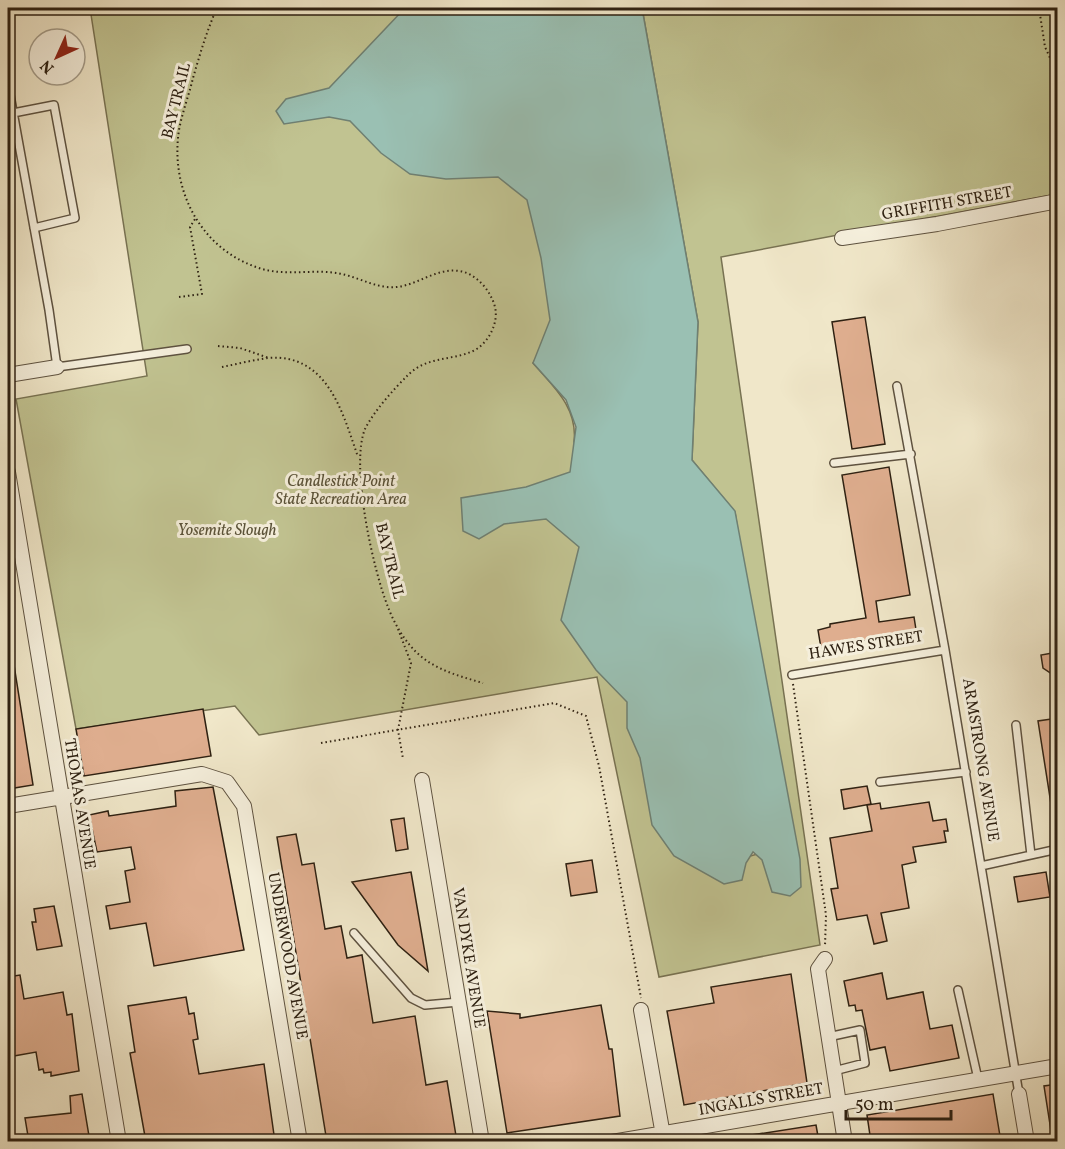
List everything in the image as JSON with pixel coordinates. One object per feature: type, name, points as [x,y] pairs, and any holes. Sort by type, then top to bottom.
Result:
[{"type":"street","name":"GRIFFITH STREET","points":[[842,238],[937,224],[1058,201]]},
{"type":"street","points":[[8,375],[57,367]]},
{"type":"street","name":"THOMAS AVENUE","points":[[8,472],[119,1142]]},
{"type":"street","name":"UNDERWOOD AVENUE","points":[[61,797],[202,774],[227,782],[244,806],[300,1142]]},
{"type":"street","name":"VAN DYKE AVENUE","points":[[422,780],[482,1142]]},
{"type":"street","points":[[8,806],[61,797]]},
{"type":"street","points":[[822,964],[828,1036],[845,1142]]},
{"type":"street","points":[[641,1010],[664,1137]]},
{"type":"street","name":"INGALLS STREET","points":[[612,1142],[664,1137],[838,1103],[1058,1066]]},
{"type":"street","name":"ARMSTRONG AVENUE","points":[[1019,1094],[1027,1142]]},
{"type":"lane","points":[[8,84],[10,114],[34,228],[57,367],[187,349]]},
{"type":"lane","points":[[10,114],[54,105],[75,218],[34,228]]},
{"type":"lane","name":"ARMSTRONG AVENUE","points":[[897,386],[945,650],[1019,1094]]},
{"type":"lane","points":[[834,463],[911,454]]},
{"type":"lane","name":"HAWES STREET","points":[[792,675],[945,650]]},
{"type":"lane","points":[[1016,725],[1031,855]]},
{"type":"lane","points":[[880,782],[966,772]]},
{"type":"lane","points":[[981,866],[1058,849]]},
{"type":"lane","points":[[354,933],[411,998],[425,1005],[459,1002]]},
{"type":"lane","points":[[958,990],[978,1079]]},
{"type":"lane","points":[[828,1036],[860,1030],[865,1064],[834,1071]]},
{"type":"path","name":"BAY TRAIL","points":[[217,8],[208,27],[178,137],[179,177],[195,219],[213,241],[236,258],[257,268],[279,273],[336,273],[388,287],[408,285],[442,272],[460,271],[474,277],[490,293],[496,310],[495,327],[486,340],[473,351],[431,360],[410,373],[366,429],[358,457],[366,517],[379,580],[397,627],[416,651],[431,664],[449,674],[483,683]]},
{"type":"path","points":[[1039,8],[1045,47],[1058,75]]},
{"type":"path","points":[[179,297],[201,294],[190,227],[195,219]]},
{"type":"path","points":[[218,346],[240,348],[269,358],[301,364],[326,385],[338,399],[358,457]]},
{"type":"path","points":[[222,367],[269,358]]},
{"type":"path","points":[[397,627],[411,663],[398,730],[403,759]]},
{"type":"path","points":[[792,675],[826,915],[822,964]]},
{"type":"path","points":[[321,743],[554,703],[586,716],[599,766],[641,988],[641,1010]]},
{"type":"green space","name":"Candlestick Point State Recreation Area","points":[[90,8],[511,8],[562,316],[533,363],[568,408],[574,430],[574,442],[739,859],[787,846],[735,512],[692,460],[698,322],[642,8],[1057,8],[1057,194],[721,257],[820,945],[659,977],[597,677],[259,735],[235,706],[76,729],[16,399],[147,376]]},
{"type":"water","points":[[405,8],[642,8],[698,322],[692,460],[735,511],[800,859],[801,887],[790,896],[772,892],[762,860],[753,852],[746,863],[742,880],[724,884],[674,856],[652,825],[640,758],[627,728],[627,702],[596,670],[561,620],[579,547],[546,519],[504,524],[479,539],[463,531],[461,498],[526,487],[570,472],[576,427],[566,400],[533,363],[550,320],[541,258],[527,200],[498,177],[446,179],[410,174],[381,153],[350,121],[329,117],[284,124],[276,111],[286,99],[329,88]]},
{"type":"building","points":[[865,317],[885,444],[852,449],[832,322]]},
{"type":"building","points":[[889,467],[910,595],[876,601],[879,622],[914,617],[917,636],[888,641],[887,637],[821,648],[818,630],[830,627],[830,624],[866,618],[842,475]]},
{"type":"building","points":[[1058,652],[1058,678],[1043,668],[1041,655]]},
{"type":"building","points":[[8,665],[14,665],[33,785],[8,789]]},
{"type":"building","points":[[203,709],[211,756],[84,776],[76,729]]},
{"type":"building","points":[[1058,718],[1058,804],[1051,804],[1038,721]]},
{"type":"building","points":[[867,786],[871,804],[844,809],[841,790]]},
{"type":"building","points":[[213,787],[244,950],[154,966],[146,923],[110,929],[106,906],[130,902],[125,871],[135,869],[131,847],[97,852],[89,815],[108,811],[109,816],[176,806],[175,791]]},
{"type":"building","points":[[929,802],[933,821],[946,819],[948,831],[944,831],[946,842],[913,847],[916,862],[902,865],[909,908],[881,913],[887,941],[874,944],[867,915],[837,920],[831,889],[838,888],[830,838],[872,831],[867,805],[880,803],[881,809]]},
{"type":"building","points":[[404,818],[408,849],[396,851],[391,820]]},
{"type":"building","points":[[296,834],[302,865],[314,863],[325,929],[341,926],[347,958],[362,955],[373,1023],[415,1016],[426,1085],[447,1081],[457,1142],[327,1142],[277,837]]},
{"type":"building","points":[[592,860],[597,892],[571,896],[566,864]]},
{"type":"building","points":[[411,872],[428,971],[398,945],[352,882]]},
{"type":"building","points":[[1046,872],[1050,897],[1018,902],[1014,877]]},
{"type":"building","points":[[54,906],[62,946],[37,950],[32,922],[36,922],[34,909]]},
{"type":"building","points":[[882,973],[887,999],[923,992],[930,1029],[952,1025],[959,1058],[890,1071],[885,1047],[870,1050],[862,1010],[856,1011],[855,1005],[849,1006],[844,981]]},
{"type":"building","points":[[791,974],[807,1083],[684,1105],[667,1011],[714,1003],[711,987]]},
{"type":"building","points":[[20,975],[24,999],[63,992],[67,1015],[72,1014],[79,1071],[51,1076],[51,1072],[44,1073],[43,1069],[39,1070],[36,1052],[8,1057],[8,977]]},
{"type":"building","points":[[186,997],[189,1014],[194,1013],[198,1039],[193,1040],[199,1074],[264,1064],[275,1142],[146,1142],[130,1053],[135,1052],[128,1006]]},
{"type":"building","points":[[601,1005],[609,1049],[612,1049],[620,1116],[507,1133],[487,1011],[520,1014],[520,1018]]},
{"type":"building","points":[[1058,1084],[1058,1130],[1051,1131],[1044,1086]]},
{"type":"building","points":[[82,1094],[90,1142],[29,1142],[25,1118],[71,1113],[70,1096]]},
{"type":"building","points":[[993,1094],[1001,1142],[931,1142],[930,1136],[905,1142],[871,1142],[867,1115]]},
{"type":"building","points":[[816,1125],[819,1142],[753,1142],[752,1135]]},
{"type":"park label","name":"Yosemite Slough","points":[[227,531]]}]
